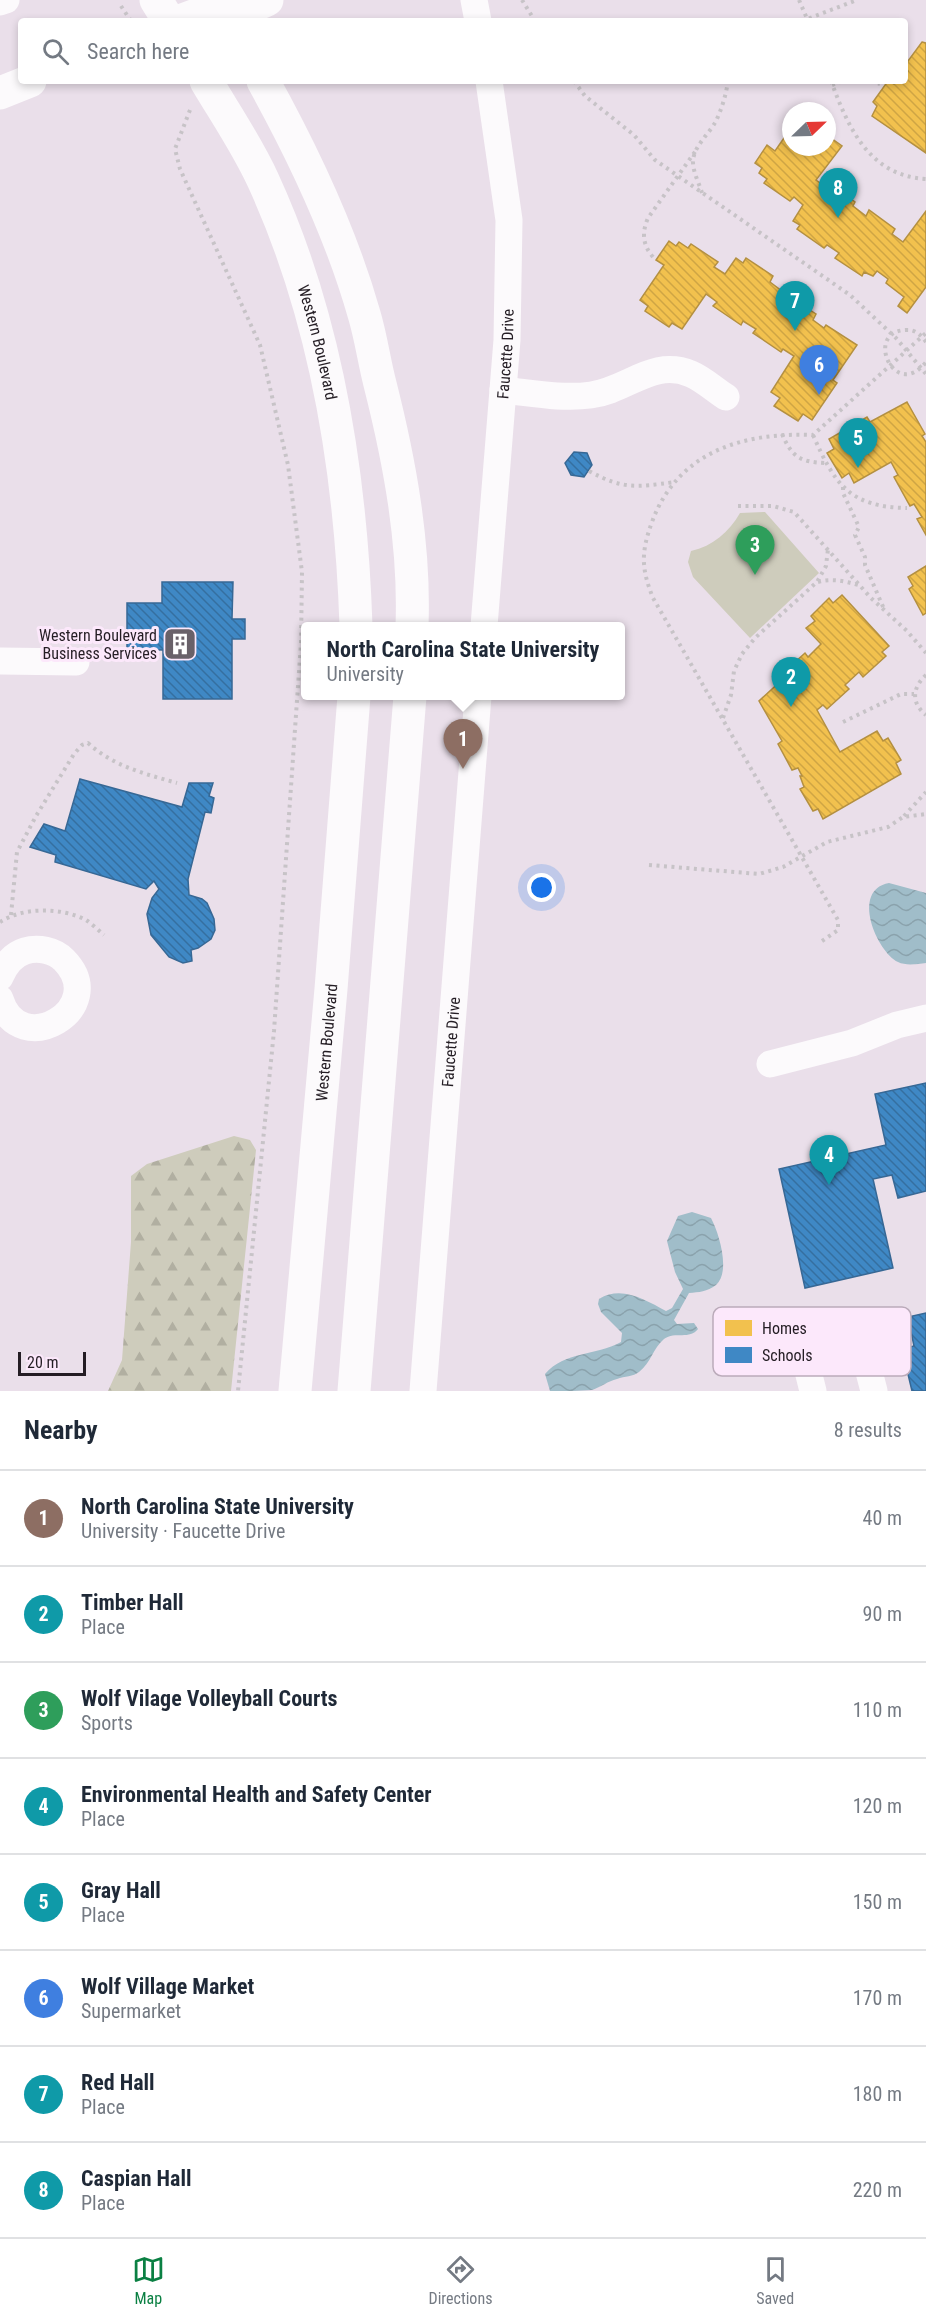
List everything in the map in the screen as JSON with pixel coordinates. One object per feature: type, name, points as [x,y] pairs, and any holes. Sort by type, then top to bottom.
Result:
[{"type":"main road","points":[[156,0],[167,18]]},
{"type":"main road","points":[[189,18],[223,7],[258,4],[267,0]]},
{"type":"main road","points":[[0,93],[22,84]]},
{"type":"main road","points":[[265,84],[307,165],[349,266],[365,315],[400,469],[409,542],[412,622]]},
{"type":"main road","name":"Western Boulevard","points":[[197,93],[243,141],[262,177],[290,245],[313,315],[334,411],[347,495],[356,622]]},
{"type":"main road","name":"Western Boulevard","points":[[295,1391],[331,989],[354,700]]},
{"type":"main road","points":[[354,1391],[410,700]]},
{"type":"street","points":[[0,2],[6,0]]},
{"type":"street","points":[[474,0],[477,18]]},
{"type":"street","name":"Faucette Drive","points":[[484,622],[507,340],[509,220],[490,84]]},
{"type":"street","points":[[503,390],[559,396],[591,395],[620,387],[652,371],[669,368],[692,374],[726,397]]},
{"type":"street","points":[[0,661],[76,662]]},
{"type":"street","name":"Faucette Drive","points":[[423,1391],[478,700]]},
{"type":"street","points":[[0,977],[12,958],[24,951],[36,949],[49,951],[61,957],[70,966],[77,991],[74,1004],[67,1015],[57,1023],[45,1027],[32,1028],[4,1013]]},
{"type":"street","points":[[770,1064],[852,1043],[897,1025],[926,1018]]},
{"type":"street","points":[[809,1376],[813,1391]]},
{"type":"street","points":[[870,1376],[874,1391]]},
{"type":"path","points":[[522,0],[533,18]]},
{"type":"path","points":[[799,0],[807,18]]},
{"type":"path","points":[[813,18],[857,0]]},
{"type":"path","points":[[123,3],[130,18]]},
{"type":"path","points":[[576,84],[585,96],[634,135],[655,160],[850,295],[892,335],[926,374]]},
{"type":"path","points":[[653,257],[644,243],[643,230],[648,218],[716,122],[726,96],[728,84]]},
{"type":"path","points":[[832,84],[850,129],[868,152],[883,164],[903,174],[926,179]]},
{"type":"path","points":[[197,93],[175,149],[180,169],[260,345],[288,465],[302,572],[301,622]]},
{"type":"path","points":[[697,149],[693,160],[695,174],[703,195]]},
{"type":"path","points":[[924,335],[911,330],[892,335],[885,346],[885,354],[890,366],[896,371],[909,374],[922,368],[926,362]]},
{"type":"path","points":[[924,335],[926,342]]},
{"type":"path","points":[[822,941],[838,930],[838,920],[653,598],[644,575],[644,543],[658,505],[681,475],[706,457],[728,446],[760,436],[813,435],[924,335]]},
{"type":"path","points":[[782,434],[797,457],[810,463],[825,463]]},
{"type":"path","points":[[813,435],[825,463],[847,492],[864,501],[885,507],[907,508]]},
{"type":"path","points":[[589,471],[610,483],[629,487],[676,482]]},
{"type":"path","points":[[843,487],[843,493],[859,527],[855,535],[885,613]]},
{"type":"path","points":[[738,506],[772,506],[794,512],[885,613],[907,631],[926,653]]},
{"type":"path","points":[[723,719],[734,671],[742,654],[755,638],[817,582],[826,566],[828,549]]},
{"type":"path","points":[[817,582],[842,581],[860,586]]},
{"type":"path","points":[[238,1391],[274,1031],[301,643]]},
{"type":"path","points":[[926,675],[918,682],[914,694],[918,708],[926,716]]},
{"type":"path","points":[[843,722],[901,694],[914,694]]},
{"type":"path","points":[[11,915],[17,852],[74,754],[82,746],[88,743],[98,752],[131,770],[177,783]]},
{"type":"path","points":[[649,864],[759,874],[783,867],[827,842],[888,827],[903,817],[926,792]]},
{"type":"path","points":[[903,817],[926,814]]},
{"type":"path","points":[[0,922],[11,915],[30,911],[51,911],[85,920],[104,935]]},
{"type":"green space","points":[[765,512],[819,573],[750,638],[693,577],[688,562],[691,551],[706,546],[720,537],[740,513]]},
{"type":"green space","points":[[234,1136],[250,1140],[256,1150],[231,1391],[108,1391],[122,1360],[131,1242],[131,1176],[147,1164]]},
{"type":"water","points":[[889,883],[926,893],[926,963],[898,962],[882,946],[876,934],[869,908],[871,897],[877,888]]},
{"type":"water","points":[[692,1212],[711,1218],[720,1242],[723,1262],[723,1271],[716,1285],[700,1292],[689,1293],[674,1320],[677,1324],[694,1323],[698,1329],[691,1334],[664,1339],[643,1368],[634,1375],[614,1380],[592,1390],[550,1391],[545,1374],[553,1367],[571,1357],[601,1350],[621,1342],[622,1333],[601,1312],[599,1299],[616,1293],[625,1294],[642,1299],[666,1311],[672,1308],[683,1289],[675,1272],[667,1241],[678,1216]]},
{"type":"building: Homes","points":[[922,42],[926,43],[926,153],[872,116],[877,106],[873,102],[886,84],[908,84],[908,61]]},
{"type":"building: Homes","points":[[782,141],[782,156],[834,156],[816,180],[826,187],[829,183],[855,202],[853,206],[866,216],[869,210],[895,229],[892,234],[903,242],[926,211],[926,287],[907,313],[898,306],[904,297],[886,283],[888,279],[877,271],[873,276],[864,272],[862,276],[835,258],[839,253],[827,245],[824,248],[797,229],[800,225],[793,221],[803,205],[794,197],[790,201],[764,183],[767,179],[759,173],[762,168],[755,163],[767,145],[775,151]]},
{"type":"building: Homes","points":[[836,142],[842,146],[836,154]]},
{"type":"building: Homes","points":[[669,241],[676,246],[679,242],[688,248],[691,244],[718,262],[714,267],[725,274],[736,258],[743,263],[746,258],[773,276],[770,282],[782,291],[785,286],[813,305],[810,310],[816,314],[813,320],[824,328],[826,325],[857,345],[833,380],[837,383],[812,420],[803,414],[798,421],[774,406],[780,398],[771,392],[794,356],[783,349],[781,352],[753,333],[756,329],[743,321],[741,325],[713,306],[717,302],[706,294],[682,329],[672,323],[669,327],[645,311],[648,306],[640,300],[664,265],[656,260]]},
{"type":"building: Homes","points":[[907,402],[925,434],[922,436],[926,442],[926,535],[917,519],[922,517],[914,504],[910,506],[894,477],[898,475],[891,462],[854,483],[849,473],[842,478],[827,453],[834,449],[829,439],[867,417],[870,422]]},
{"type":"building: Homes","points":[[926,566],[926,613],[923,615],[909,589],[913,586],[908,577]]},
{"type":"building: Homes","points":[[842,595],[889,646],[882,652],[886,656],[863,677],[859,672],[845,685],[849,689],[827,709],[823,705],[817,710],[840,752],[877,731],[883,741],[888,738],[901,760],[896,763],[901,774],[823,819],[818,809],[813,811],[800,789],[804,787],[800,776],[802,776],[798,768],[792,770],[778,744],[782,741],[759,701],[785,677],[783,673],[805,653],[808,657],[821,644],[806,628],[815,621],[811,616],[829,598],[833,603]]},
{"type":"building: Schools","points":[[574,452],[587,453],[592,465],[584,477],[571,475],[565,463]]},
{"type":"building: Schools","name":"Western Boulevard Business Services","points":[[162,582],[233,582],[232,619],[245,619],[245,639],[232,639],[232,699],[163,699],[163,650],[127,649],[127,603],[162,603]]},
{"type":"building: Schools","points":[[80,779],[182,807],[189,783],[213,783],[209,796],[214,798],[211,813],[205,812],[188,879],[189,895],[207,903],[214,919],[215,930],[211,939],[191,950],[192,961],[183,963],[169,957],[151,935],[147,914],[152,898],[159,889],[154,881],[146,889],[55,862],[56,855],[30,847],[44,824],[65,831]]},
{"type":"building: Schools","points":[[926,1083],[926,1191],[898,1198],[892,1175],[873,1179],[893,1268],[805,1288],[779,1169],[886,1145],[875,1094]]},
{"type":"building: Schools","points":[[926,1313],[926,1391],[912,1391],[908,1376],[911,1376],[911,1347],[914,1346],[911,1316]]},
{"type":"place","name":"Caspian Hall","points":[[838,218]]},
{"type":"place","name":"Red Hall","points":[[795,331]]},
{"type":"place","name":"Wolf Village Market","points":[[819,395]]},
{"type":"place","name":"Gray Hall","points":[[858,468]]},
{"type":"place","name":"Wolf Vilage Volleyball Courts","points":[[755,575]]},
{"type":"place","name":"Western Boulevard Business Services","points":[[180,644]]},
{"type":"place","name":"Timber Hall","points":[[791,707]]},
{"type":"place","name":"North Carolina State University","points":[[463,769]]},
{"type":"place","name":"Environmental Health and Safety Center","points":[[829,1185]]}]
